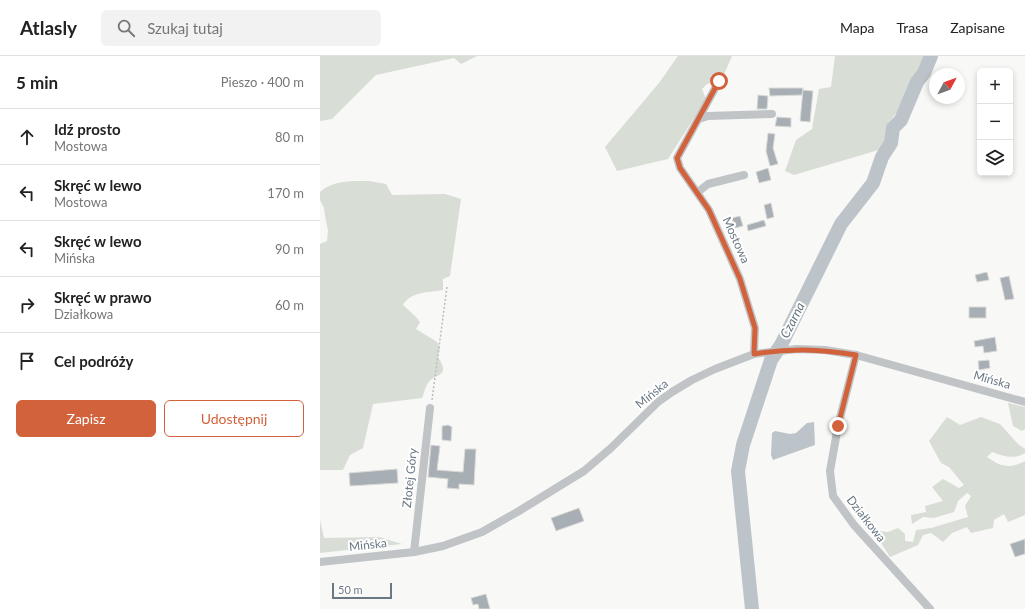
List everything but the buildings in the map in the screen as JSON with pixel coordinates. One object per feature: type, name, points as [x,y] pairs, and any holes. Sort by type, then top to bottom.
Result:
[{"type":"street","name":"Mostowa","points":[[719,81],[677,158],[680,168],[709,210],[740,279],[755,328],[754,354]]},
{"type":"street","points":[[699,119],[708,116],[772,114]]},
{"type":"street","points":[[698,192],[708,184],[744,175]]},
{"type":"street","name":"Mińska","points":[[320,562],[414,552],[443,546],[482,532],[584,471],[611,448],[658,402],[672,392],[715,368],[754,354],[797,349],[825,350],[856,355],[1025,402]]},
{"type":"street","name":"Działkowa","points":[[856,355],[838,426],[830,471],[833,496],[854,525],[930,609]]},
{"type":"street","name":"Złotej Góry","points":[[414,552],[430,408]]},
{"type":"path","points":[[430,408],[448,287]]},
{"type":"shaded area","points":[[320,56],[477,56],[461,64],[454,58],[376,75],[332,119],[320,121]]},
{"type":"shaded area","points":[[678,56],[732,56],[722,79],[707,84],[702,89],[706,99],[668,159],[617,171],[605,147],[659,83]]},
{"type":"shaded area","points":[[835,56],[926,56],[899,110],[888,123],[888,136],[882,149],[794,175],[785,171],[796,140],[812,129],[819,89],[831,87]]},
{"type":"shaded area","points":[[349,181],[369,181],[386,184],[392,195],[445,194],[461,199],[450,276],[443,279],[443,290],[415,295],[406,300],[403,305],[420,322],[416,329],[437,342],[440,348],[438,357],[442,364],[443,372],[428,383],[422,398],[373,404],[363,448],[350,455],[343,470],[320,470],[320,244],[327,241],[328,230],[324,208],[320,200],[320,192],[337,183]]},
{"type":"shaded area","points":[[1008,403],[1025,407],[1025,429],[1022,431],[1013,426]]},
{"type":"shaded area","points":[[947,417],[960,425],[981,417],[1000,424],[1018,444],[1025,449],[1025,453],[1013,457],[992,452],[987,457],[1001,465],[1006,466],[1020,464],[1025,461],[1025,515],[1008,522],[1004,514],[994,520],[993,528],[971,533],[967,527],[952,533],[943,542],[931,533],[923,535],[918,545],[890,557],[876,535],[880,531],[888,532],[898,528],[905,534],[905,541],[913,542],[916,530],[931,528],[968,517],[965,506],[971,496],[967,493],[958,501],[954,512],[934,518],[923,517],[912,524],[911,515],[926,512],[925,506],[943,501],[932,487],[943,479],[959,488],[964,485],[949,467],[941,463],[929,441]]},
{"type":"shaded area","points":[[814,422],[815,445],[773,460],[771,455],[772,433],[775,431],[790,434],[796,433],[807,423]]},
{"type":"shaded area","points":[[320,520],[324,538],[379,537],[402,544],[320,553]]},
{"type":"waterway","name":"Czarna","points":[[752,609],[738,471],[743,445],[771,360],[781,345],[841,224],[873,183],[882,157],[891,143],[893,128],[901,120],[917,82],[924,73],[931,56]]},
{"type":"route","points":[[719,81],[677,158],[680,168],[709,210],[740,279],[755,328],[754,354],[797,349],[825,350],[856,355],[838,426]]}]
